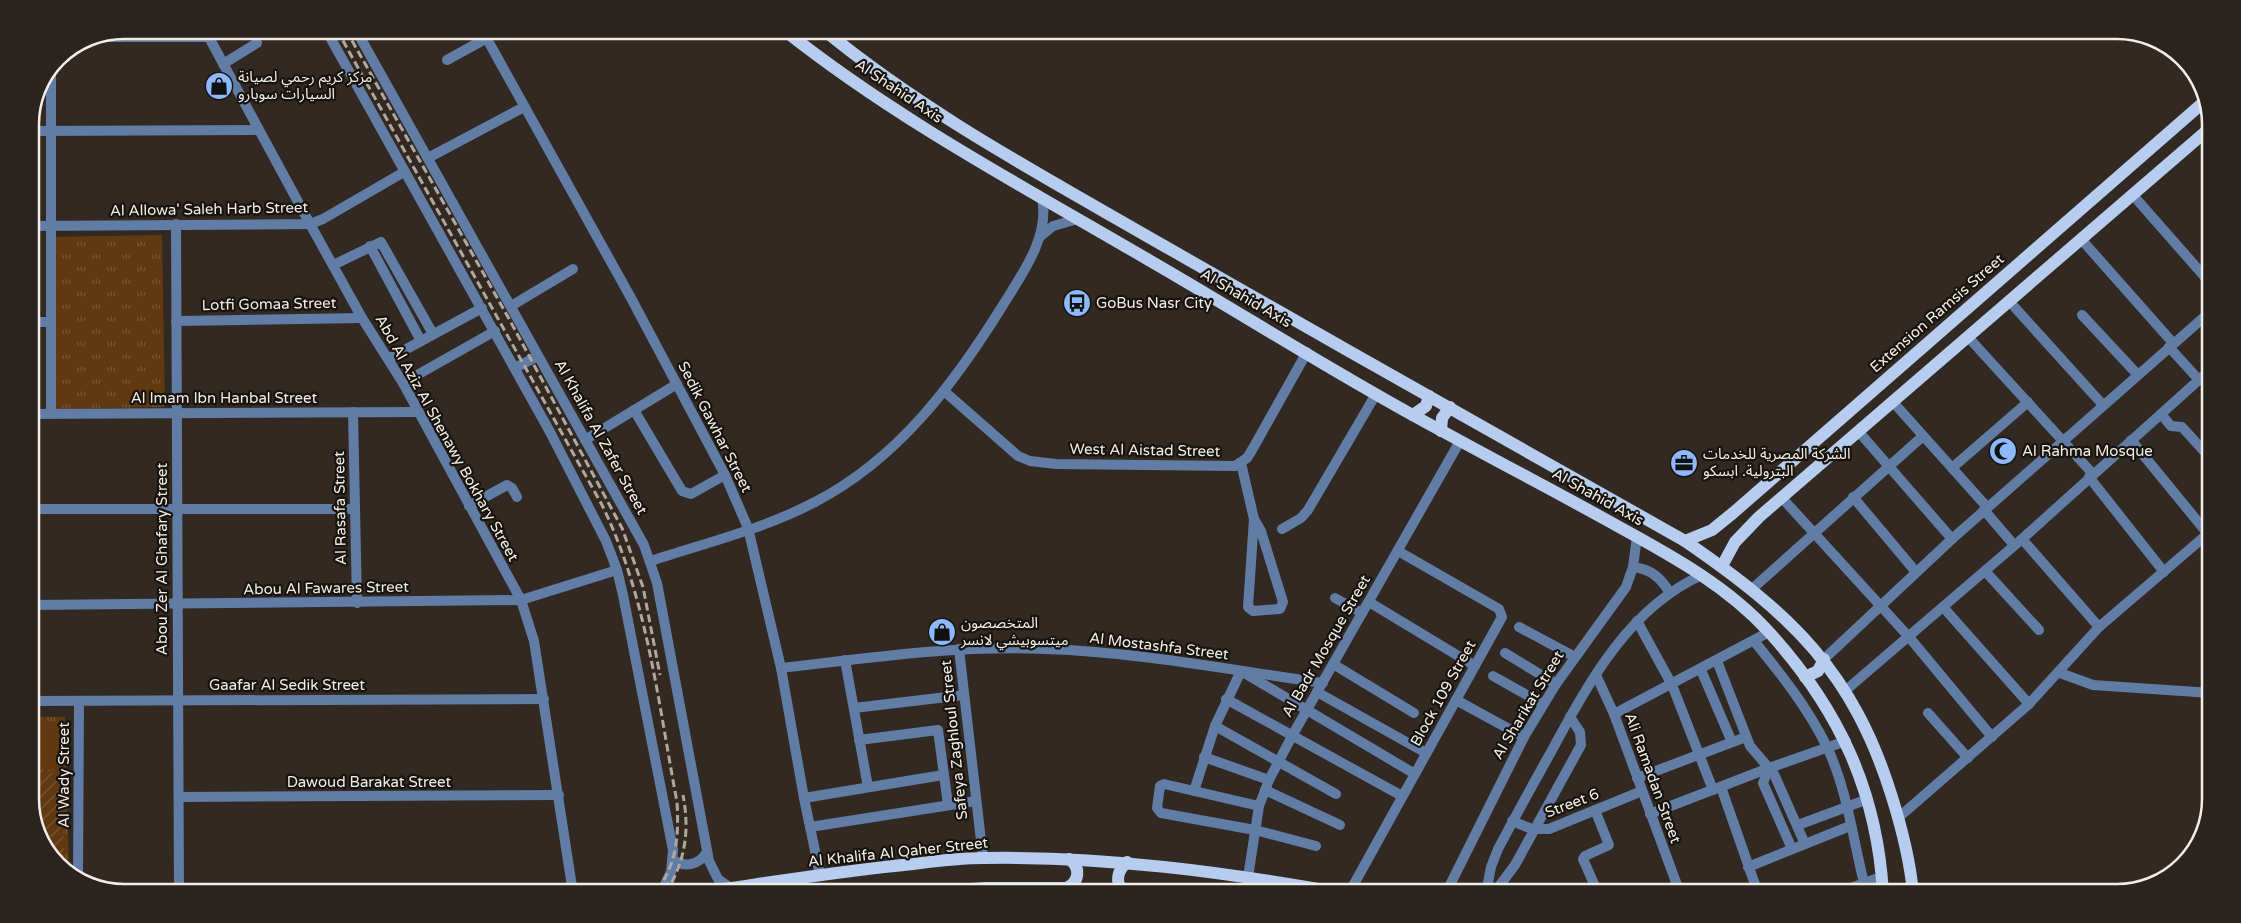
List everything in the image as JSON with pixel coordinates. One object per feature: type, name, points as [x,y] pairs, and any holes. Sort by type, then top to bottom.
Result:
[{"type":"main road","name":"Al Shahid Axis","points":[[795,39],[814,54],[914,121],[1042,198],[1413,416],[1637,537],[1702,575],[1733,598],[1769,632],[1806,677],[1828,709],[1846,742],[1868,799],[1876,836],[1882,884]]},
{"type":"main road","name":"Al Shahid Axis","points":[[836,39],[906,92],[970,133],[1685,541],[1752,589],[1799,632],[1824,659],[1846,690],[1861,717],[1879,758],[1898,818],[1912,884]]},
{"type":"main road","name":"Extension Ramsis Street","points":[[1685,541],[1712,530],[2200,103]]},
{"type":"main road","points":[[1722,566],[1735,542],[1760,517],[2202,135]]},
{"type":"main road","points":[[1413,416],[1426,406],[1429,396]]},
{"type":"main road","points":[[1441,431],[1442,418],[1450,407]]},
{"type":"main road","points":[[1746,501],[1760,517]]},
{"type":"main road","points":[[1806,677],[1818,671],[1824,659]]},
{"type":"main road","points":[[1855,763],[1864,754],[1872,753],[1879,758]]},
{"type":"main road","name":"Al Khalifa Al Qaher Street","points":[[758,884],[820,875],[983,858],[1127,862],[1289,884]]},
{"type":"main road","points":[[1069,859],[1075,864],[1078,872],[1074,884]]},
{"type":"main road","points":[[1118,884],[1118,876],[1127,862]]},
{"type":"street","name":"Abd Al Aziz Al Shenawy Bokhary Street","points":[[210,39],[362,318],[403,384],[521,600],[531,629],[544,699],[560,795],[572,884]]},
{"type":"street","points":[[331,39],[495,331],[606,541],[617,570],[673,860],[666,884]]},
{"type":"street","name":"Al Khalifa Al Zafer Street","points":[[361,39],[638,532],[651,561],[707,852],[714,873],[726,884]]},
{"type":"street","points":[[447,60],[477,39]]},
{"type":"street","name":"Sedik Gawhar Street","points":[[487,39],[632,298],[725,476],[748,528],[781,668],[820,875]]},
{"type":"street","points":[[223,64],[257,43]]},
{"type":"street","points":[[51,80],[51,414]]},
{"type":"street","points":[[428,158],[524,107]]},
{"type":"street","points":[[39,131],[258,130]]},
{"type":"street","name":"Al Allowa' Saleh Harb Street","points":[[39,226],[310,224],[323,219],[404,172]]},
{"type":"street","points":[[2132,194],[2202,274]]},
{"type":"street","points":[[651,561],[781,517],[839,489],[898,443],[944,391],[990,325],[1040,237],[1044,214],[1042,198]]},
{"type":"street","points":[[1040,237],[1053,226],[1078,219]]},
{"type":"street","name":"Abou Zer Al Ghafary Street","points":[[176,224],[179,884]]},
{"type":"street","points":[[2081,239],[2199,380]]},
{"type":"street","points":[[333,265],[378,241],[383,243],[433,334]]},
{"type":"street","points":[[370,246],[421,341]]},
{"type":"street","points":[[511,306],[573,269]]},
{"type":"street","points":[[2009,301],[2103,405]]},
{"type":"street","points":[[388,359],[482,308]]},
{"type":"street","points":[[2082,315],[2138,374]]},
{"type":"street","name":"Lotfi Gomaa Street","points":[[176,321],[362,318]]},
{"type":"street","points":[[1824,659],[1985,509],[2202,319]]},
{"type":"street","points":[[39,322],[51,322]]},
{"type":"street","points":[[403,384],[495,331]]},
{"type":"street","points":[[1968,337],[2063,440],[2164,572]]},
{"type":"street","name":"West Al Aistad Street","points":[[944,391],[1007,448],[1030,461],[1056,464],[1227,466],[1241,463],[1252,450],[1307,352]]},
{"type":"street","points":[[515,368],[538,356]]},
{"type":"street","points":[[1846,690],[1985,571],[2202,378]]},
{"type":"street","points":[[585,440],[677,384]]},
{"type":"street","points":[[1282,529],[1301,518],[1308,510],[1376,394]]},
{"type":"street","points":[[1893,402],[1952,468],[1985,509],[2099,627]]},
{"type":"street","points":[[1952,468],[2028,402]]},
{"type":"street","points":[[634,410],[682,491],[691,494],[725,476]]},
{"type":"street","name":"Al Rasafa Street","points":[[354,412],[357,603]]},
{"type":"street","name":"Al Imam Ibn Hanbal Street","points":[[39,414],[418,412]]},
{"type":"street","points":[[2161,414],[2171,426],[2182,427],[2202,449]]},
{"type":"street","points":[[1859,432],[1952,539]]},
{"type":"street","points":[[1752,589],[1923,436]]},
{"type":"street","points":[[2130,440],[2202,524]]},
{"type":"street","name":"Al Badr Mosque Street","points":[[1248,877],[1259,806],[1269,780],[1306,711],[1460,441]]},
{"type":"street","points":[[1241,463],[1254,519],[1248,607],[1253,611],[1278,610],[1282,608],[1283,602],[1261,531],[1254,519]]},
{"type":"street","points":[[469,506],[504,486],[512,488],[517,497]]},
{"type":"street","points":[[1782,498],[1909,637],[1992,737]]},
{"type":"street","points":[[1853,498],[1916,572]]},
{"type":"street","points":[[39,509],[355,509]]},
{"type":"street","name":"Al Sharikat Street","points":[[1450,884],[1524,737],[1556,684],[1621,596],[1633,568],[1637,537]]},
{"type":"street","points":[[1898,818],[2030,704],[2060,673],[2099,627],[2202,538]]},
{"type":"street","name":"Block 109 Street","points":[[1354,884],[1502,618],[1501,611],[1398,551]]},
{"type":"street","points":[[1633,568],[1646,570],[1657,576],[1670,593]]},
{"type":"street","name":"Abou Al Fawares Street","points":[[39,605],[521,600],[617,570]]},
{"type":"street","points":[[1985,571],[2039,630]]},
{"type":"street","points":[[1488,884],[1494,858],[1512,822],[1570,717],[1596,675],[1637,621],[1670,593],[1702,575]]},
{"type":"street","points":[[1335,598],[1362,613]]},
{"type":"street","points":[[1369,602],[1475,666]]},
{"type":"street","points":[[1943,607],[2030,704]]},
{"type":"street","points":[[1637,621],[1672,685],[1699,754],[1717,788],[1755,884]]},
{"type":"street","points":[[1519,627],[1575,657]]},
{"type":"street","points":[[1614,714],[1701,670],[1769,632]]},
{"type":"street","points":[[1754,641],[1796,694],[1827,748],[1846,806],[1864,883],[1882,877]]},
{"type":"street","name":"Al Mostashfa Street","points":[[781,668],[845,660],[959,650],[1048,649],[1136,657],[1323,683]]},
{"type":"street","name":"Safeya Zaghloul Street","points":[[959,650],[983,858]]},
{"type":"street","points":[[1505,653],[1556,684]]},
{"type":"street","points":[[845,660],[868,787]]},
{"type":"street","points":[[1717,661],[1746,737],[1753,751],[1774,774],[1805,844]]},
{"type":"street","points":[[1333,664],[1414,713]]},
{"type":"street","points":[[1701,670],[1732,742]]},
{"type":"street","points":[[1194,791],[1215,726],[1226,699],[1241,671],[1415,774]]},
{"type":"street","points":[[2060,673],[2093,685],[2202,692]]},
{"type":"street","name":"Ali Ramadan Street","points":[[1596,675],[1614,714],[1677,884]]},
{"type":"street","points":[[1494,676],[1544,704]]},
{"type":"street","points":[[1317,692],[1426,753]]},
{"type":"street","points":[[854,708],[964,695]]},
{"type":"street","name":"Gaafar Al Sedik Street","points":[[39,701],[544,699]]},
{"type":"street","points":[[1226,699],[1402,796]]},
{"type":"street","points":[[1456,700],[1524,737]]},
{"type":"street","name":"Al Wady Street","points":[[78,871],[79,701]]},
{"type":"street","points":[[1928,713],[1968,758]]},
{"type":"street","points":[[1501,884],[1515,865],[1536,830],[1580,745],[1580,732],[1570,717]]},
{"type":"street","points":[[1215,726],[1279,760],[1336,794]]},
{"type":"street","points":[[859,740],[938,730],[948,805]]},
{"type":"street","points":[[1637,778],[1746,737]]},
{"type":"street","points":[[1650,814],[1769,768],[1846,742]]},
{"type":"street","points":[[1204,757],[1269,780]]},
{"type":"street","points":[[1769,768],[1763,783],[1792,849]]},
{"type":"street","points":[[804,798],[943,775]]},
{"type":"street","points":[[1259,806],[1161,785],[1157,805],[1158,811],[1254,830],[1316,846]]},
{"type":"street","points":[[1265,790],[1340,825]]},
{"type":"street","name":"Street 6","points":[[1512,822],[1536,830],[1549,829],[1642,791]]},
{"type":"street","name":"Dawoud Barakat Street","points":[[179,797],[560,795]]},
{"type":"street","points":[[1798,825],[1868,799]]},
{"type":"street","points":[[810,827],[976,801]]},
{"type":"street","points":[[1594,884],[1584,857],[1609,844],[1595,810]]},
{"type":"street","points":[[1748,867],[1850,826]]},
{"type":"street","points":[[673,860],[682,864],[692,864],[700,860],[707,852]]},
{"type":"green space","points":[[162,235],[165,407],[51,409],[47,237]]},
{"type":"green space","points":[[39,717],[65,717],[69,864],[53,847],[47,837],[40,816],[39,805]]},
{"type":"green space","points":[[54,722],[54,737],[39,737],[39,723]]},
{"type":"green space","points":[[47,741],[61,741],[61,770],[47,770]]},
{"type":"green space","points":[[39,763],[45,771],[62,776],[64,855],[60,855],[53,847],[47,837],[40,816]]},
{"type":"railway","points":[[342,39],[602,505],[617,540],[630,576],[649,651],[677,802],[678,827],[675,850],[668,872],[661,884]]},
{"type":"railway","points":[[351,39],[508,317],[622,528],[643,587],[660,675]]},
{"type":"railway","points":[[670,884],[682,858],[686,834],[683,795]]},
{"type":"place","name":"مركز كريم رحمي لصيانة السيارات سوبارو","points":[[219,86]]},
{"type":"place","name":"GoBus Nasr City","points":[[1077,303]]},
{"type":"place","name":"Al Rahma Mosque","points":[[2003,451]]},
{"type":"place","name":"الشركة المصرية للخدمات البترولية. ابسكو","points":[[1684,463]]},
{"type":"place","name":"المتخصصون ميتسوبيشي لانسر","points":[[942,632]]}]
